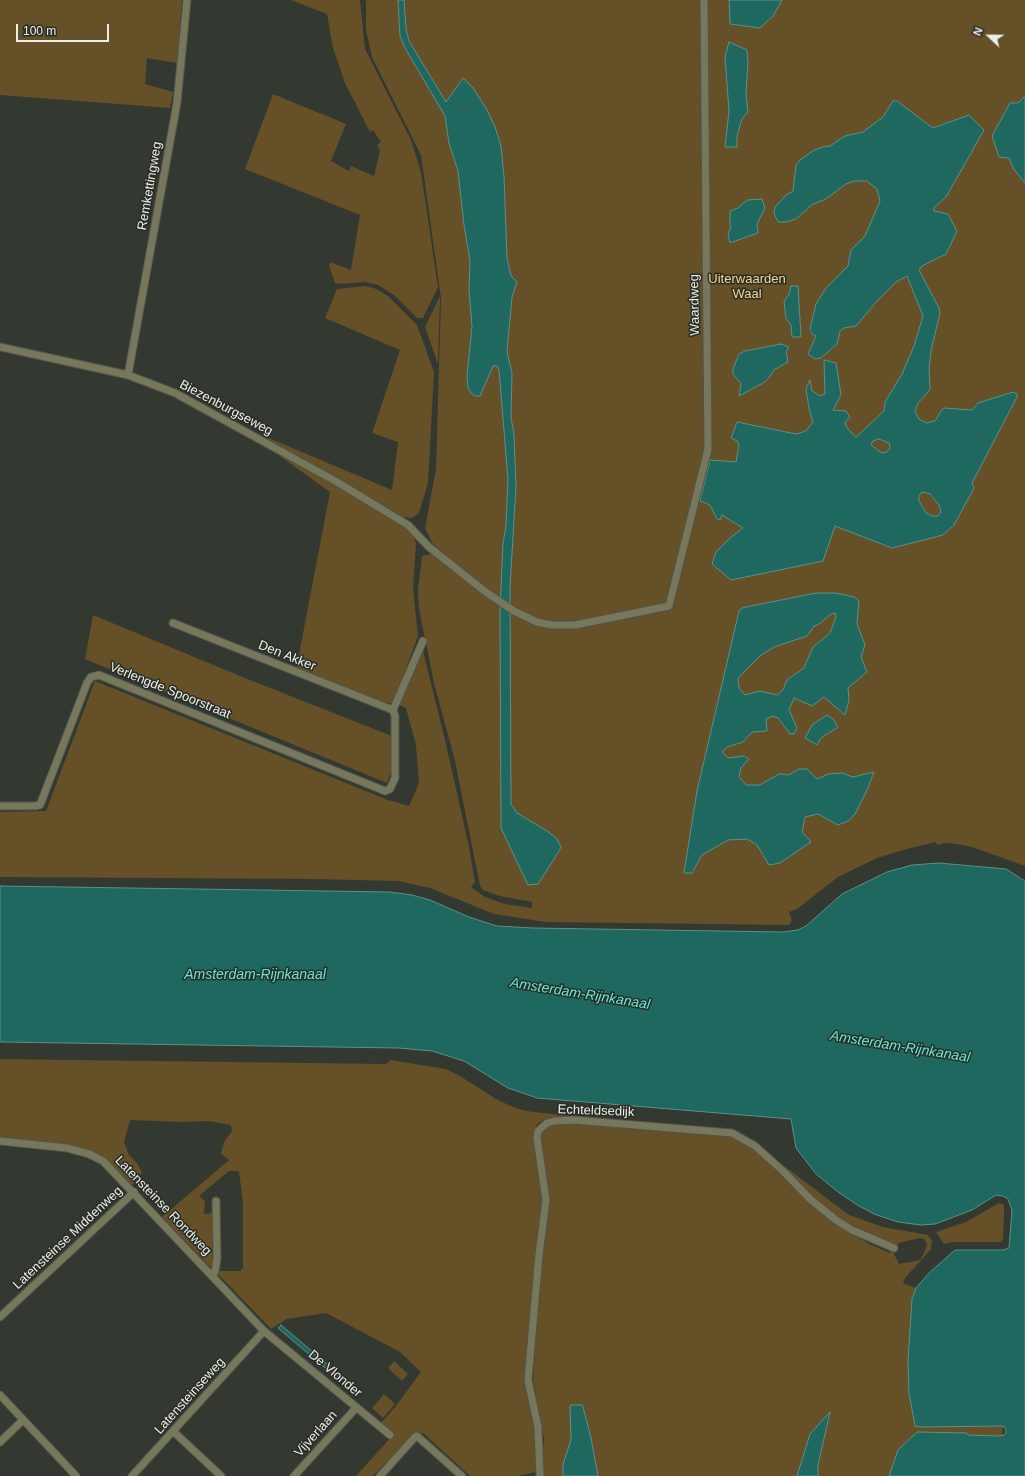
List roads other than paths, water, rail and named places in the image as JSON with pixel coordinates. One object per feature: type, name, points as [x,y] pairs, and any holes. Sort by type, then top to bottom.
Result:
[{"type":"street","name":"Remkettingweg","points":[[128,375],[177,103],[187,0]]},
{"type":"street","name":"Waardweg","points":[[669,606],[708,449],[704,0]]},
{"type":"street","name":"Biezenburgseweg","points":[[0,347],[128,375],[175,393],[337,482],[408,525],[429,547],[496,600],[537,622],[552,625],[574,625],[669,606]]},
{"type":"street","name":"Den Akker","points":[[173,623],[393,710]]},
{"type":"street","points":[[393,710],[423,641]]},
{"type":"street","name":"Verlengde Spoorstraat","points":[[0,806],[40,805],[87,683],[91,677],[99,675],[381,790],[390,789],[395,778],[395,716],[393,710]]},
{"type":"street","name":"Echteldsedijk","points":[[540,1476],[538,1427],[528,1380],[538,1261],[546,1200],[536,1138],[538,1131],[547,1123],[554,1121],[574,1120],[732,1133],[755,1146],[815,1203],[836,1220],[852,1230],[894,1248]]},
{"type":"street","name":"Latensteinse Rondweg","points":[[0,1141],[67,1148],[89,1154],[108,1166],[212,1274],[264,1331]]},
{"type":"street","name":"Latensteinse Middenweg","points":[[0,1317],[134,1192]]},
{"type":"street","name":"Latensteinse Rondweg","points":[[212,1274],[215,1272],[217,1258],[216,1201]]},
{"type":"street","name":"De Vlonder","points":[[264,1331],[390,1435]]},
{"type":"street","name":"Latensteinseweg","points":[[132,1476],[174,1432],[264,1331]]},
{"type":"street","points":[[0,1396],[72,1474]]},
{"type":"street","name":"Vijverlaan","points":[[294,1476],[356,1408]]},
{"type":"street","points":[[0,1442],[23,1420]]},
{"type":"street","points":[[174,1432],[221,1476]]},
{"type":"street","points":[[380,1476],[417,1436],[462,1476]]},
{"type":"water","points":[[398,0],[404,0],[406,29],[409,41],[446,102],[463,78],[473,88],[487,110],[495,127],[501,146],[504,177],[507,258],[511,276],[517,282],[512,297],[507,351],[512,374],[511,417],[514,435],[516,486],[510,587],[511,804],[517,813],[547,831],[557,839],[561,847],[538,884],[528,885],[501,828],[500,610],[508,479],[499,370],[497,366],[493,366],[480,396],[475,396],[471,393],[468,388],[467,376],[472,326],[469,290],[470,261],[458,171],[449,143],[445,116],[405,48],[400,36]]},
{"type":"water","points":[[729,0],[782,0],[773,16],[760,28],[730,24]]},
{"type":"water","points":[[729,42],[747,50],[748,62],[746,94],[748,112],[742,119],[737,136],[737,147],[725,147],[729,111],[725,57]]},
{"type":"water","points":[[1025,96],[1025,183],[1013,168],[1009,158],[999,157],[992,136],[1010,103],[1018,103]]},
{"type":"water","points":[[893,101],[897,101],[933,128],[969,115],[984,130],[946,197],[934,208],[934,211],[948,214],[957,231],[946,254],[922,266],[919,270],[939,308],[940,313],[931,351],[929,368],[930,390],[918,403],[915,411],[919,419],[926,423],[935,421],[943,408],[972,410],[978,403],[1013,392],[1017,394],[1017,397],[972,483],[974,488],[954,525],[943,535],[892,548],[835,526],[823,561],[731,580],[712,564],[716,552],[743,528],[722,515],[720,520],[717,519],[710,505],[700,501],[710,460],[736,462],[739,445],[737,441],[731,438],[737,422],[796,434],[806,431],[813,422],[806,389],[810,380],[812,391],[820,396],[825,394],[824,360],[836,363],[841,395],[833,410],[846,411],[850,417],[845,423],[847,428],[856,437],[884,411],[885,402],[902,374],[914,346],[923,316],[907,276],[896,282],[877,301],[856,326],[844,328],[840,331],[837,344],[821,358],[815,359],[808,354],[816,336],[812,334],[810,329],[816,304],[826,288],[848,266],[851,250],[865,236],[880,201],[877,189],[867,181],[854,181],[846,184],[826,199],[813,204],[796,219],[786,222],[778,222],[774,213],[775,207],[785,196],[793,191],[796,165],[800,160],[813,151],[822,147],[830,146],[845,136],[863,132],[883,117]],"holes":[[[879,439],[889,443],[890,448],[887,452],[882,453],[871,445],[873,441]],[[922,492],[930,494],[939,505],[941,512],[938,516],[932,516],[926,513],[919,501],[919,496]]]},
{"type":"water","points":[[762,199],[765,208],[757,224],[758,233],[730,243],[728,234],[731,227],[730,211],[738,208],[747,200]]},
{"type":"water","points":[[791,286],[798,286],[801,337],[792,337],[791,325],[786,318],[784,301],[789,295]]},
{"type":"water","points":[[781,344],[789,347],[786,352],[788,362],[774,370],[768,379],[763,383],[739,396],[741,384],[733,374],[733,369],[739,354],[745,351]]},
{"type":"water","points":[[816,593],[836,593],[854,597],[859,601],[857,624],[865,645],[861,657],[867,672],[848,688],[849,700],[845,715],[824,697],[812,706],[794,698],[789,710],[797,728],[794,734],[790,734],[778,718],[773,716],[766,719],[767,731],[752,732],[743,742],[727,747],[722,752],[728,758],[744,756],[749,759],[741,768],[739,777],[746,785],[760,785],[779,774],[789,775],[799,769],[807,769],[817,779],[828,774],[842,773],[853,777],[874,772],[867,790],[855,814],[848,821],[838,825],[818,814],[805,817],[802,832],[811,842],[780,863],[769,865],[757,845],[747,839],[728,840],[702,855],[692,873],[684,873],[697,791],[739,611],[742,608]],"holes":[[[835,613],[836,617],[830,633],[813,647],[804,668],[787,680],[783,690],[777,695],[760,691],[745,695],[739,688],[738,678],[760,656],[774,647],[807,636],[814,626],[819,624],[831,614]]]},
{"type":"water","points":[[827,715],[833,719],[838,727],[821,738],[817,745],[805,738],[812,725]]},
{"type":"water","name":"Amsterdam-Rijnkanaal","points":[[939,863],[1006,869],[1025,881],[1025,1476],[889,1476],[898,1450],[917,1432],[967,1433],[968,1435],[999,1436],[1004,1435],[1006,1432],[1005,1427],[1000,1426],[915,1426],[909,1393],[908,1360],[912,1299],[916,1288],[929,1273],[955,1250],[1003,1250],[1009,1248],[1012,1210],[1008,1199],[1003,1196],[996,1195],[972,1210],[935,1224],[921,1225],[898,1222],[874,1214],[859,1206],[838,1192],[816,1174],[796,1148],[791,1119],[537,1098],[508,1088],[464,1061],[432,1051],[399,1048],[0,1042],[0,886],[390,892],[412,895],[430,900],[469,917],[497,926],[533,928],[782,932],[798,930],[806,926],[842,894],[887,872],[912,865]]},
{"type":"water","points":[[281,1325],[340,1375],[337,1378],[278,1328]]},
{"type":"water","points":[[582,1405],[583,1407],[591,1438],[598,1476],[563,1476],[563,1464],[571,1440],[570,1406]]},
{"type":"water","points":[[830,1412],[818,1465],[818,1476],[797,1476],[810,1434]]},
{"type":"park label","name":"Uiterwaarden Waal","points":[[747,286]]}]
